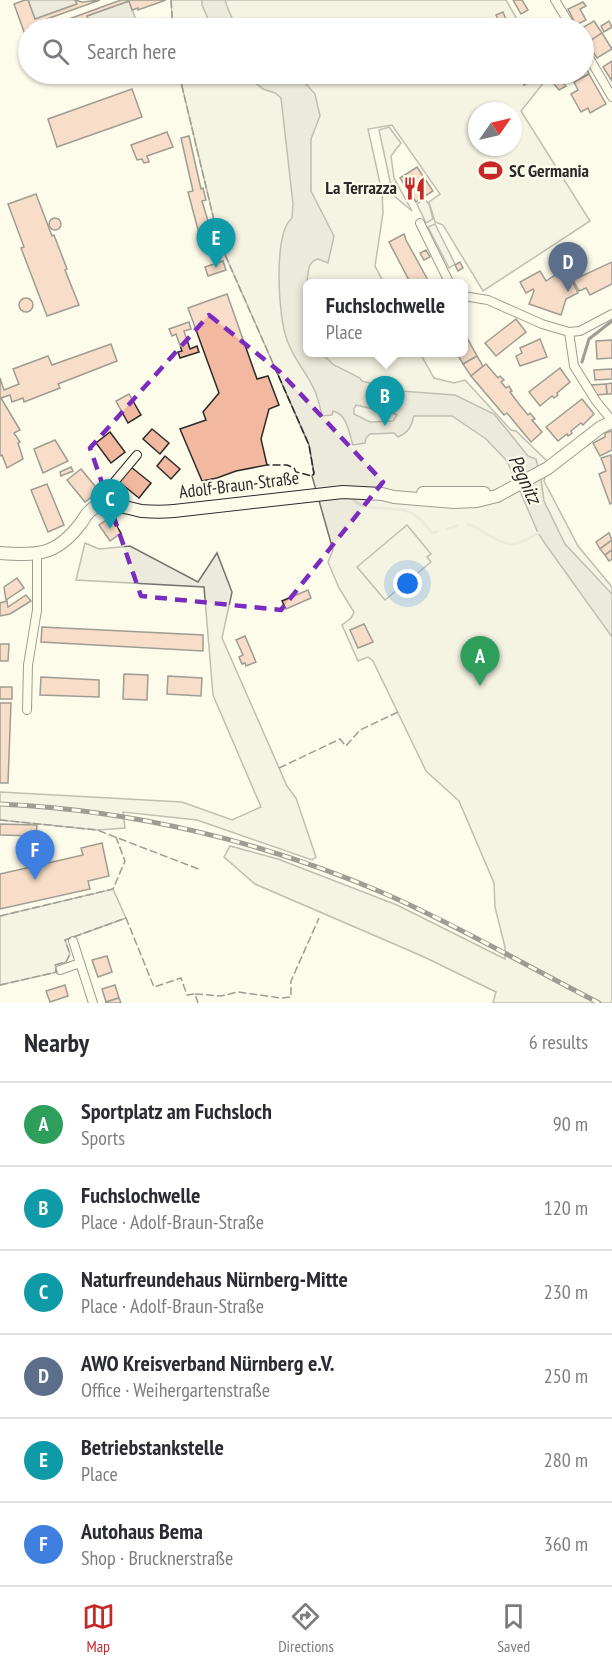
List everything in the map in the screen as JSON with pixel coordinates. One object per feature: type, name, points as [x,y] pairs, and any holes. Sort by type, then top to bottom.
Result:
[{"type":"main road","name":"Adolf-Braun-Straße","points":[[101,505],[111,504],[147,511],[174,512],[323,493],[478,493],[508,488],[541,472],[612,421]]},
{"type":"main road","points":[[0,553],[37,554],[51,550],[63,543],[89,512],[101,505]]},
{"type":"street","points":[[555,0],[566,18]]},
{"type":"street","points":[[594,66],[612,97]]},
{"type":"street","points":[[420,223],[448,279]]},
{"type":"street","points":[[468,297],[488,300],[542,324],[569,332],[580,331],[612,314]]},
{"type":"street","points":[[569,332],[574,366],[612,421]]},
{"type":"street","points":[[101,505],[105,493],[137,455]]},
{"type":"street","points":[[27,710],[28,665],[37,610],[37,554]]},
{"type":"street","points":[[73,941],[93,1003]]},
{"type":"street","points":[[60,970],[80,963]]},
{"type":"highlighted area","points":[[209,315],[280,372],[383,482],[281,610],[141,596],[90,448]]},
{"type":"shaded area","points":[[171,0],[506,0],[516,18],[172,18]]},
{"type":"shaded area","points":[[181,84],[543,84],[522,110],[522,102],[468,102],[468,156],[522,156],[522,113],[590,221],[483,291],[443,225],[435,222],[429,202],[440,194],[392,125],[368,129],[382,192],[383,213],[375,266],[382,279],[303,279],[303,357],[422,357],[434,378],[454,383],[465,380],[511,430],[516,431],[549,463],[544,481],[578,546],[612,587],[612,1003],[493,1003],[496,992],[422,956],[255,884],[224,857],[230,846],[278,859],[397,905],[505,959],[505,947],[495,907],[494,883],[459,801],[426,771],[373,661],[368,657],[358,661],[342,625],[351,618],[354,612],[339,588],[328,562],[333,550],[312,476],[314,473],[309,445],[219,241]]},
{"type":"shaded area","points":[[389,127],[401,143],[391,156],[394,178],[412,211],[393,195],[379,130]]},
{"type":"shaded area","points":[[424,199],[429,204],[433,219],[426,223],[417,204]]},
{"type":"shaded area","points":[[435,224],[455,264],[449,268],[428,227]]},
{"type":"shaded area","points":[[407,525],[431,554],[427,557],[431,562],[385,600],[357,567]]},
{"type":"shaded area","points":[[85,543],[99,549],[130,546],[198,582],[217,553],[232,592],[222,638],[287,786],[296,798],[316,857],[312,860],[197,820],[123,812],[125,828],[97,830],[0,820],[0,792],[182,802],[232,820],[261,807],[213,695],[204,587],[76,580]]},
{"type":"shaded area","points":[[113,889],[126,918],[65,940],[70,954],[66,962],[55,965],[57,972],[0,985],[0,916]]},
{"type":"water","points":[[28,0],[75,0],[77,4],[38,18],[35,18]]},
{"type":"water","points":[[202,0],[225,0],[232,18],[208,18]]},
{"type":"water","points":[[129,1],[135,18],[88,18],[87,16]]},
{"type":"water","name":"Pegnitz","points":[[257,84],[306,84],[315,94],[320,116],[311,139],[311,191],[334,236],[328,263],[318,259],[313,261],[307,279],[303,279],[303,357],[325,357],[334,365],[362,381],[401,391],[455,395],[494,414],[528,456],[536,459],[544,501],[565,544],[612,594],[612,637],[538,533],[507,461],[486,439],[452,416],[414,416],[409,429],[398,437],[394,433],[370,434],[365,443],[353,445],[347,425],[338,413],[333,411],[332,415],[322,416],[311,383],[287,340],[281,313],[280,258],[286,227],[292,218],[293,204],[281,98]],"holes":[[[356,405],[397,415],[393,421],[370,422],[354,414],[354,409]]]},
{"type":"building","points":[[28,0],[35,18],[19,18],[14,4]]},
{"type":"building","points":[[75,0],[82,2],[100,0],[50,18],[38,18],[77,4]]},
{"type":"building","points":[[121,0],[166,0],[138,10],[138,8],[132,10],[129,1],[87,16],[88,18],[72,18]]},
{"type":"building","points":[[513,0],[522,0],[528,10],[521,14]]},
{"type":"building","points":[[583,2],[586,6],[580,9],[585,18],[572,18],[568,9]]},
{"type":"building","points":[[503,12],[505,18],[498,18],[496,15]]},
{"type":"building","points":[[594,21],[602,33],[594,38]]},
{"type":"building","points":[[609,21],[612,27],[604,32],[601,26]]},
{"type":"building","points":[[602,33],[612,49],[597,58],[594,54],[594,38]]},
{"type":"building","points":[[612,61],[612,81],[603,67]]},
{"type":"building","points":[[594,83],[606,104],[590,113],[588,108],[581,112],[571,94],[578,90],[575,84]]},
{"type":"building","points":[[554,84],[566,86],[559,90]]},
{"type":"building","points":[[132,89],[142,117],[57,147],[48,119]]},
{"type":"building","points":[[167,132],[173,147],[147,156],[149,162],[144,163],[142,159],[137,160],[131,145]]},
{"type":"building","points":[[189,136],[201,189],[203,188],[206,200],[202,201],[212,234],[200,237],[188,192],[193,191],[181,138]]},
{"type":"building","points":[[417,167],[433,191],[416,202],[400,178]]},
{"type":"building","points":[[36,194],[52,236],[54,235],[79,305],[47,316],[21,248],[24,247],[8,204]]},
{"type":"building","points":[[57,218],[61,224],[57,230],[53,230],[49,222]]},
{"type":"building","points":[[404,234],[427,279],[408,279],[389,242]]},
{"type":"building","points":[[426,250],[430,257],[424,260],[420,253]]},
{"type":"building","points":[[223,261],[226,270],[208,276],[205,267]]},
{"type":"building","points":[[460,262],[463,268],[458,271],[455,265]]},
{"type":"building","points":[[612,262],[612,284],[590,295],[586,288],[579,291],[573,280]]},
{"type":"building","points":[[563,263],[578,293],[566,299],[561,315],[529,304],[534,291],[533,289],[526,293],[520,282],[540,271],[546,281],[555,275],[552,269]]},
{"type":"building","points":[[227,294],[257,379],[268,376],[279,405],[269,409],[261,439],[267,465],[202,481],[180,429],[206,420],[203,412],[219,393],[188,308]]},
{"type":"building","points":[[26,298],[31,300],[33,305],[31,310],[26,312],[21,310],[19,305],[21,300]]},
{"type":"building","points":[[516,319],[526,332],[496,356],[485,343]]},
{"type":"building","points":[[189,322],[191,329],[184,331],[190,349],[197,346],[199,352],[180,358],[178,352],[182,351],[176,334],[172,336],[169,329]]},
{"type":"building","points":[[540,339],[547,357],[520,366],[516,356],[522,353],[520,348]]},
{"type":"building","points":[[468,340],[477,356],[463,364],[459,357],[468,357]]},
{"type":"building","points":[[612,340],[612,358],[597,359],[596,341]]},
{"type":"building","points":[[111,344],[117,361],[58,384],[60,388],[24,402],[23,398],[12,402],[10,395],[1,398],[20,430],[14,433],[20,442],[18,443],[23,459],[7,468],[2,455],[0,456],[0,378],[4,390],[19,384],[13,369],[48,356],[52,365]]},
{"type":"building","points":[[477,356],[483,366],[471,376],[463,364]]},
{"type":"building","points":[[486,364],[498,378],[500,376],[504,380],[501,382],[506,388],[509,386],[512,391],[510,392],[519,404],[528,415],[530,413],[535,419],[532,420],[542,432],[531,442],[507,413],[504,415],[471,376]]},
{"type":"building","points":[[560,368],[570,382],[557,393],[558,395],[554,398],[552,396],[540,406],[529,392]]},
{"type":"building","points":[[612,369],[612,379],[595,380],[594,370]]},
{"type":"building","points":[[612,383],[612,394],[607,394],[606,384]]},
{"type":"building","points":[[606,384],[607,394],[597,395],[591,385]]},
{"type":"building","points":[[129,394],[141,415],[128,423],[116,401]]},
{"type":"building","points":[[582,399],[594,414],[583,425],[581,423],[571,431],[570,435],[567,434],[558,441],[546,427]]},
{"type":"building","points":[[152,429],[169,443],[160,454],[143,439]]},
{"type":"building","points":[[612,431],[612,450],[600,456],[593,443],[605,437],[605,433]]},
{"type":"building","points":[[110,432],[125,452],[111,463],[96,443]]},
{"type":"building","points":[[55,440],[68,461],[43,473],[34,449]]},
{"type":"building","points":[[611,455],[612,503],[610,504],[599,474],[606,471],[601,458]]},
{"type":"building","points":[[165,456],[180,469],[171,479],[157,466]]},
{"type":"building","points":[[71,467],[73,471],[61,476],[60,472]]},
{"type":"building","points":[[131,467],[151,483],[139,498],[119,482]]},
{"type":"building","points":[[81,469],[99,491],[85,502],[67,480]]},
{"type":"building","points":[[47,484],[64,525],[48,532],[31,490]]},
{"type":"building","points":[[111,517],[121,533],[110,541],[99,525]]},
{"type":"building","points":[[609,533],[612,540],[600,549],[596,542]]},
{"type":"building","points":[[612,540],[612,550],[605,555],[600,549]]},
{"type":"building","points":[[612,550],[612,559],[609,561],[605,555]]},
{"type":"building","points":[[17,578],[24,588],[6,600],[4,587]]},
{"type":"building","points":[[308,590],[311,598],[286,609],[282,601]]},
{"type":"building","points":[[26,595],[31,601],[10,614],[0,616],[0,603],[7,601],[8,607]]},
{"type":"building","points":[[364,624],[373,642],[358,648],[350,630]]},
{"type":"building","points":[[42,627],[203,635],[203,651],[41,642]]},
{"type":"building","points":[[245,636],[256,662],[246,666],[245,663],[242,664],[239,657],[243,655],[236,640]]},
{"type":"building","points":[[0,644],[9,644],[8,661],[0,661]]},
{"type":"building","points":[[124,674],[148,675],[147,700],[123,699]]},
{"type":"building","points":[[168,676],[202,678],[201,696],[167,694]]},
{"type":"building","points":[[41,677],[99,680],[99,697],[40,695]]},
{"type":"building","points":[[0,687],[12,687],[12,699],[0,699]]},
{"type":"building","points":[[0,703],[11,703],[8,783],[0,783]]},
{"type":"building","points":[[0,824],[37,825],[36,836],[0,835]]},
{"type":"building","points":[[102,843],[109,876],[88,881],[90,889],[0,909],[0,874],[83,855],[81,848]]},
{"type":"building","points":[[107,956],[112,972],[98,977],[92,960]]},
{"type":"building","points":[[65,985],[68,996],[50,1002],[46,991]]},
{"type":"building","points":[[115,985],[119,998],[106,1002],[102,989]]},
{"type":"building","points":[[119,998],[121,1003],[106,1003],[106,1002]]},
{"type":"waterway","points":[[352,498],[363,506],[407,511],[418,517],[432,533],[438,531]]},
{"type":"waterway","points":[[468,524],[498,541],[511,544],[523,541],[540,532]]},
{"type":"waterway","points":[[447,529],[457,526]]},
{"type":"railway","points":[[0,804],[50,807],[149,821],[247,844],[295,859],[415,907],[599,1003]]},
{"type":"fence","points":[[171,0],[172,18]]},
{"type":"fence","points":[[181,84],[219,241],[309,445],[314,474],[312,476],[296,472],[294,468],[287,465],[267,465]]},
{"type":"fence","points":[[279,768],[340,739],[346,746],[360,730],[398,712]]},
{"type":"fence","points":[[0,820],[97,830],[201,870]]},
{"type":"fence","points":[[0,916],[113,889],[125,861],[116,837]]},
{"type":"fence","points":[[0,985],[57,972],[55,965],[66,962],[70,954],[65,940],[126,918],[154,987],[181,978],[187,995],[195,994],[198,1003]]},
{"type":"fence","points":[[195,994],[221,996],[238,992],[281,998],[291,997],[291,981],[319,918]]},
{"type":"wall","points":[[582,362],[589,339],[612,321]]},
{"type":"place","name":"SC Germania","points":[[491,171]]},
{"type":"place","name":"La Terrazza","points":[[415,188]]},
{"type":"place","name":"Betriebstankstelle","points":[[216,268]]},
{"type":"place","name":"AWO Kreisverband Nürnberg e.V.","points":[[568,292]]},
{"type":"place","name":"Fuchslochwelle","points":[[385,426]]},
{"type":"place","name":"Naturfreundehaus Nürnberg-Mitte","points":[[110,529]]},
{"type":"place","name":"Sportplatz am Fuchsloch","points":[[480,686]]},
{"type":"place","name":"Autohaus Bema","points":[[35,880]]}]
